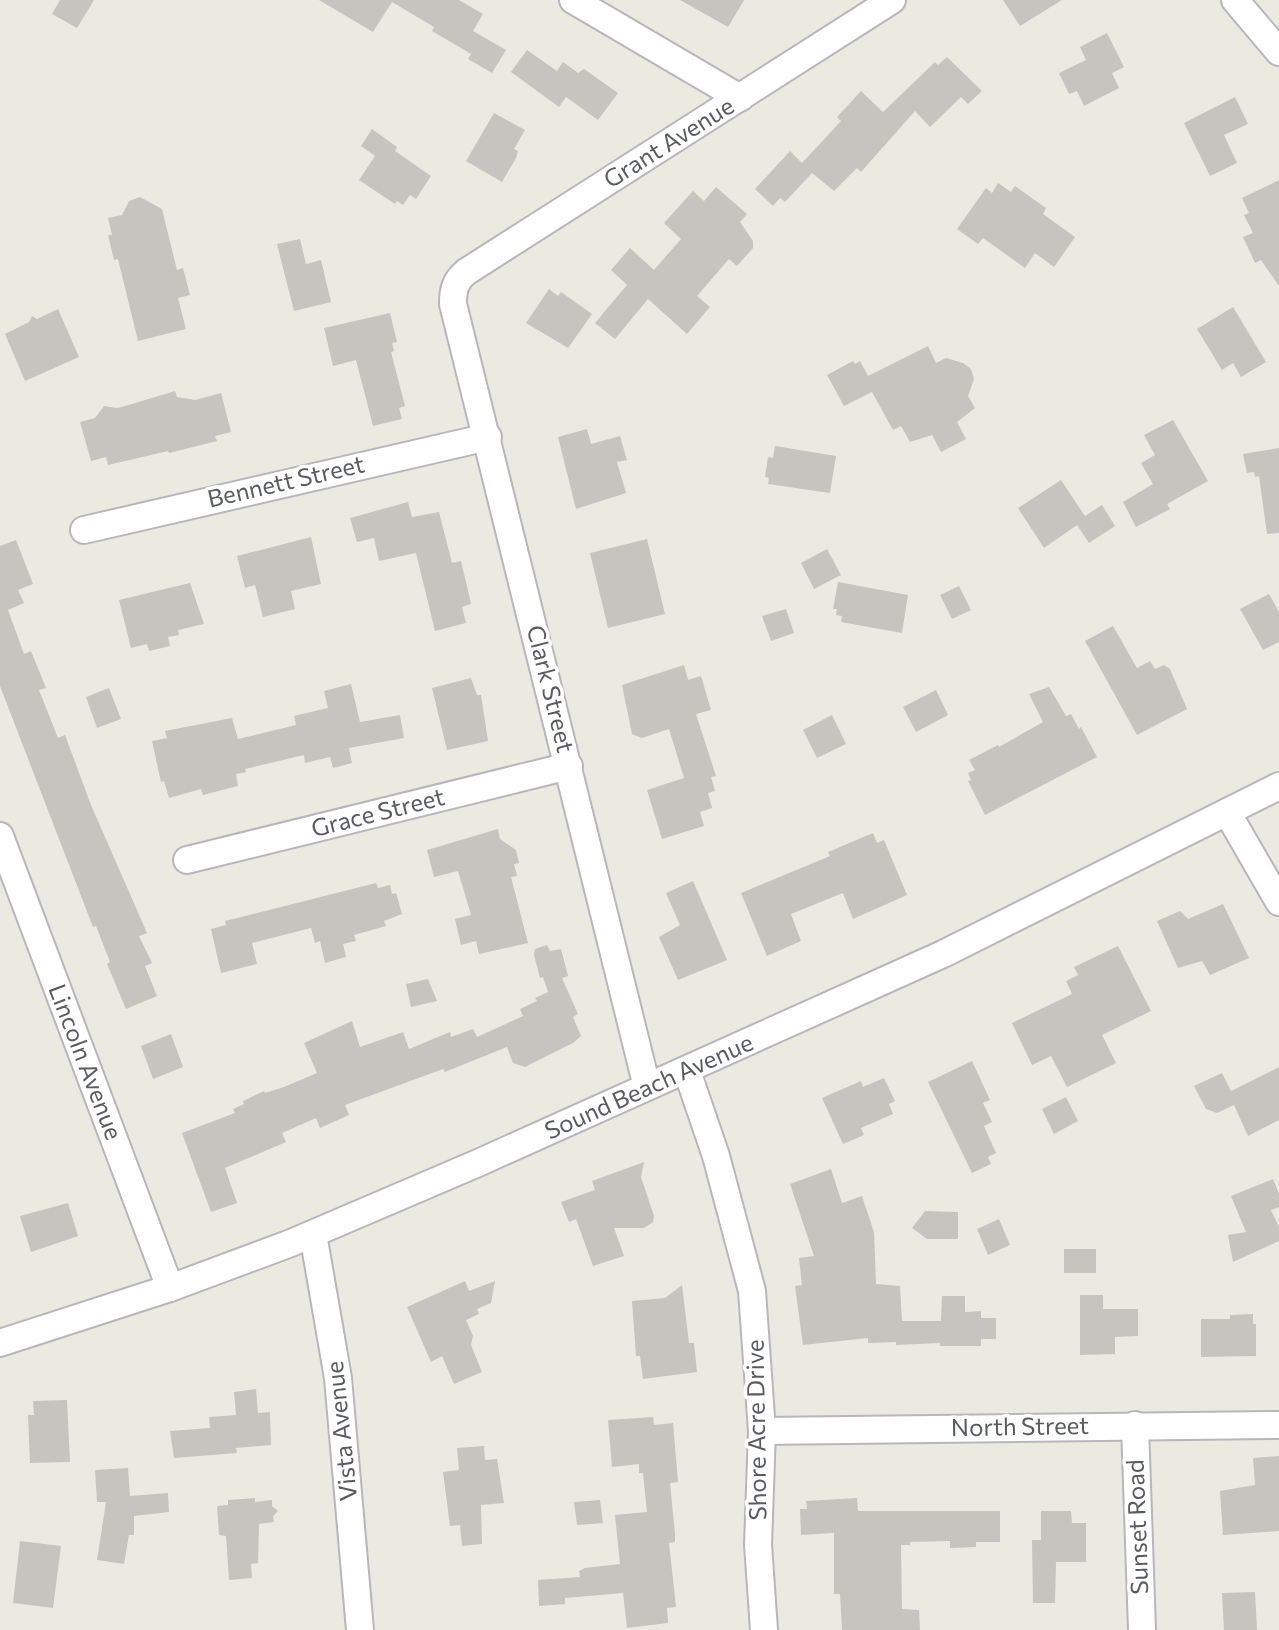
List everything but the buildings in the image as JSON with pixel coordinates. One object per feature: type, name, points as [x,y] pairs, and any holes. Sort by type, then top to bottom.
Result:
[{"type":"street","points":[[573,0],[740,97]]},
{"type":"street","name":"Grant Avenue","points":[[453,292],[458,278],[466,272],[892,0]]},
{"type":"street","points":[[1235,0],[1279,52]]},
{"type":"street","name":"Clark Street","points":[[453,292],[453,304],[647,1087]]},
{"type":"street","name":"Bennett Street","points":[[84,530],[488,437]]},
{"type":"street","name":"Grace Street","points":[[187,860],[569,766]]},
{"type":"street","name":"Sound Beach Avenue","points":[[0,1343],[170,1288],[313,1234],[687,1071],[943,954],[1279,786]]},
{"type":"street","points":[[1227,812],[1279,902]]},
{"type":"street","name":"Lincoln Avenue","points":[[0,836],[170,1288]]},
{"type":"street","name":"Shore Acre Drive","points":[[687,1071],[716,1156],[752,1291],[762,1431],[758,1545],[764,1630]]},
{"type":"street","name":"Vista Avenue","points":[[313,1234],[338,1378],[360,1630]]},
{"type":"street","name":"Sunset Road","points":[[1135,1425],[1142,1630]]},
{"type":"street","name":"North Street","points":[[762,1431],[1279,1425]]}]
